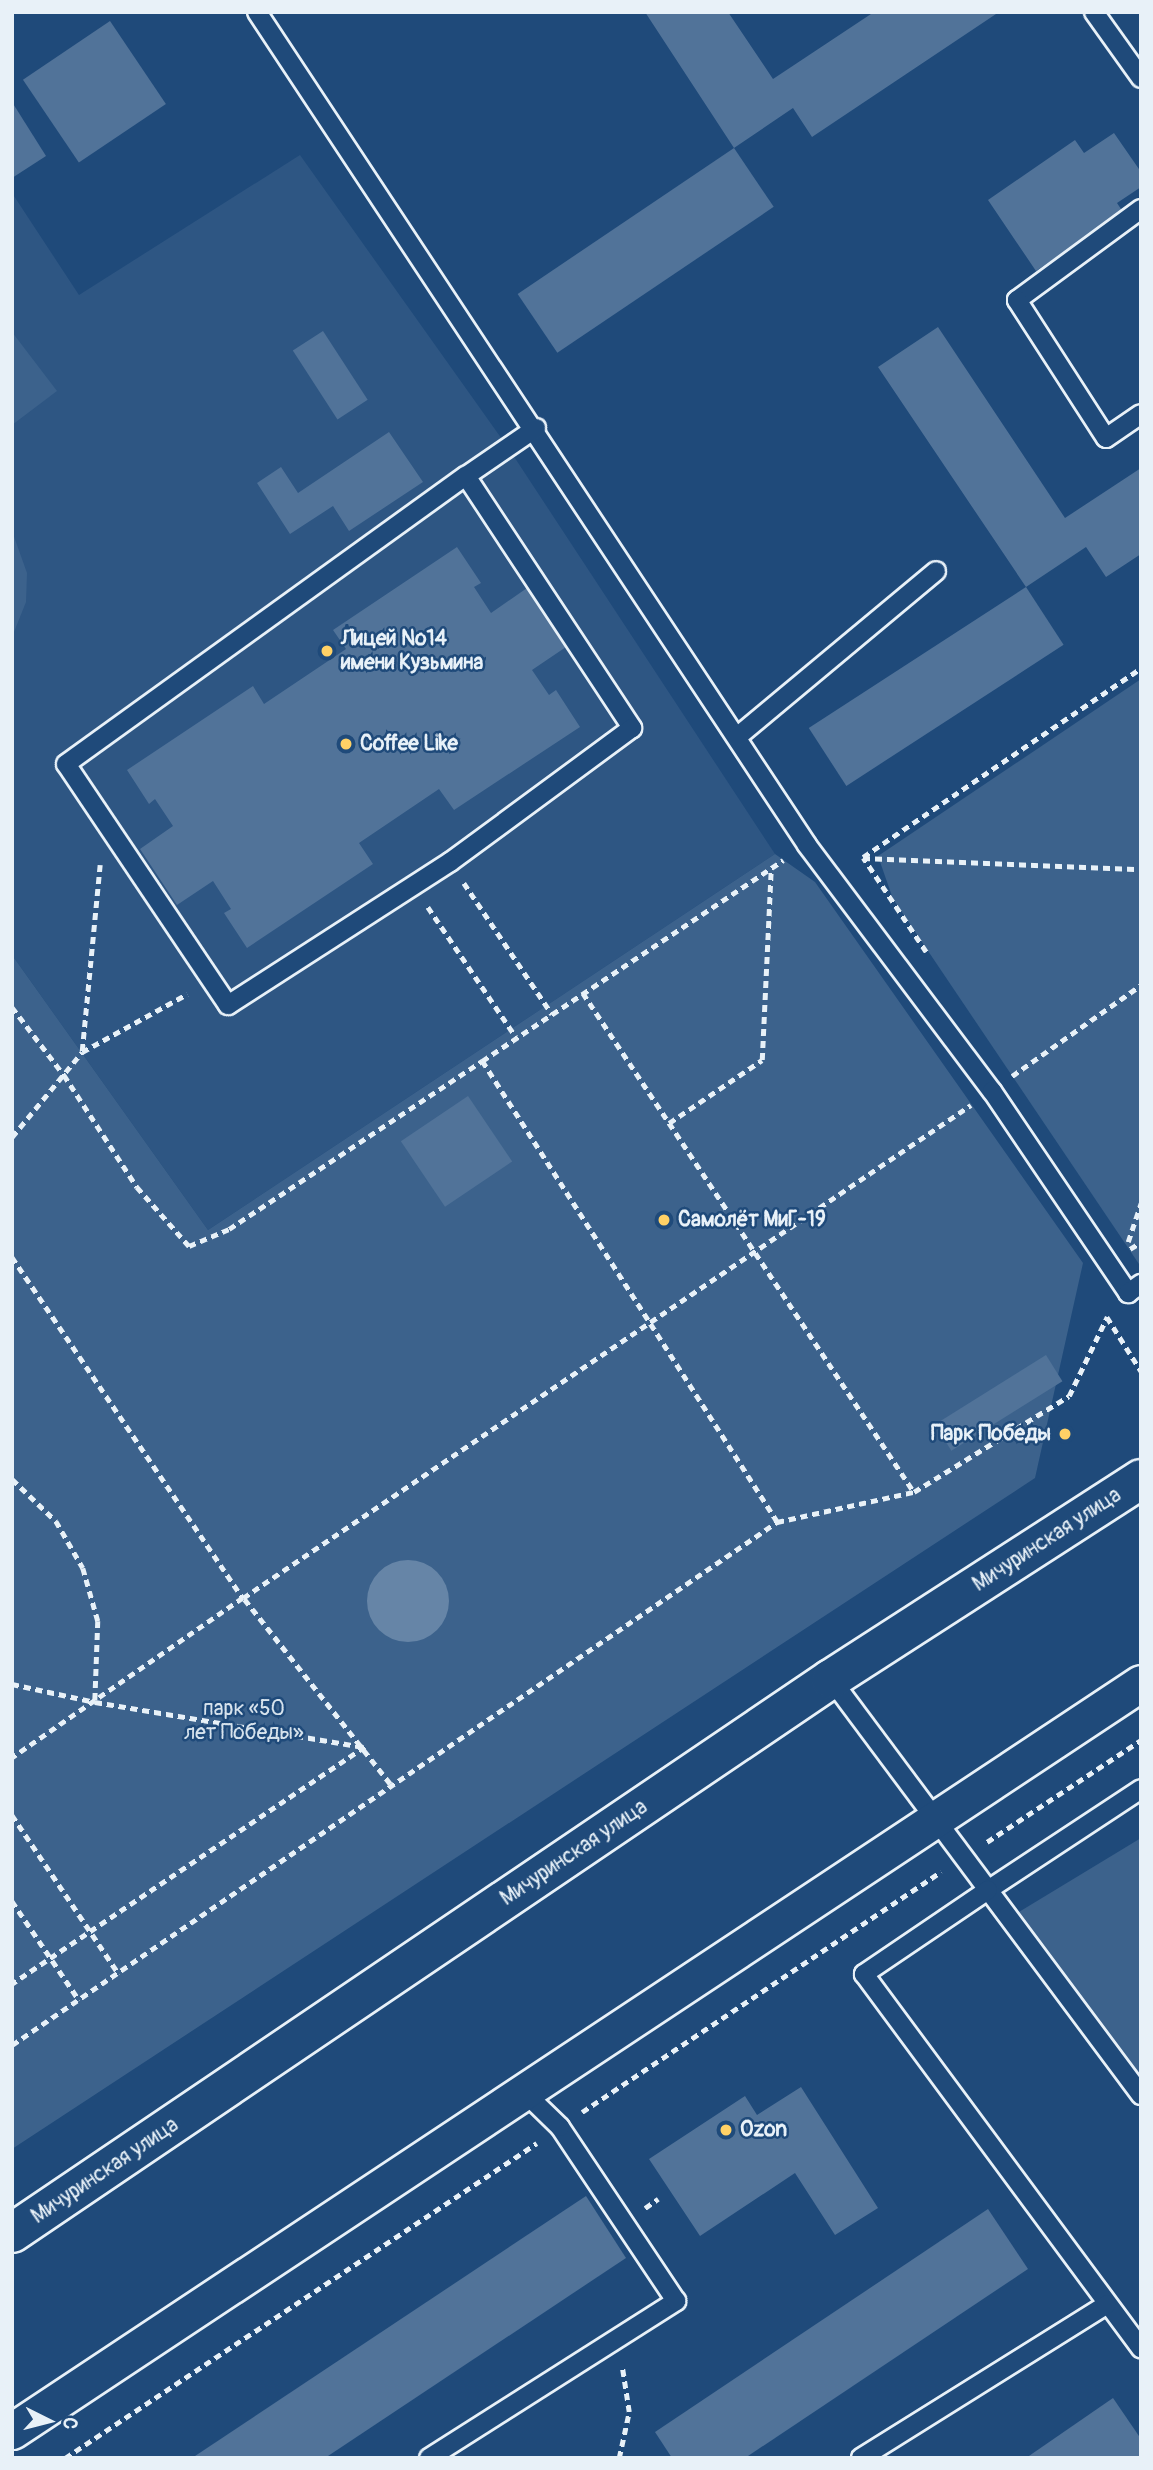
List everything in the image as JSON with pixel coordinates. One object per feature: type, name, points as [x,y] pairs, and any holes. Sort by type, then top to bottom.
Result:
[{"type":"main road","name":"Мичуринская улица","points":[[12,2234],[831,1679],[1141,1479]]},
{"type":"street","points":[[12,2431],[1141,1683]]},
{"type":"lane","points":[[257,12],[536,429],[807,845],[992,1091],[1128,1293],[1141,1284]]},
{"type":"lane","points":[[1094,12],[1141,78]]},
{"type":"lane","points":[[1141,209],[1017,300],[1106,438],[1141,414]]},
{"type":"lane","points":[[466,476],[632,728],[450,862],[228,1005],[66,764],[466,476],[536,429]]},
{"type":"lane","points":[[737,737],[936,570]]},
{"type":"lane","points":[[831,1679],[1141,2095]]},
{"type":"lane","points":[[1141,1789],[864,1974],[1141,2350]]},
{"type":"lane","points":[[429,2458],[676,2301],[560,2127],[524,2092]]},
{"type":"lane","points":[[861,2458],[1107,2304]]},
{"type":"path","points":[[863,858],[1141,668]]},
{"type":"path","points":[[82,1052],[104,821]]},
{"type":"path","points":[[12,1007],[64,1074],[137,1186],[189,1246],[229,1229],[807,845]]},
{"type":"path","points":[[863,858],[1141,869]]},
{"type":"path","points":[[863,858],[933,962]]},
{"type":"path","points":[[450,862],[552,1014]]},
{"type":"path","points":[[669,1123],[762,1060],[771,868]]},
{"type":"path","points":[[414,886],[516,1037]]},
{"type":"path","points":[[12,1137],[82,1052],[211,981]]},
{"type":"path","points":[[12,1758],[243,1598],[992,1091],[1141,985]]},
{"type":"path","points":[[583,993],[914,1492]]},
{"type":"path","points":[[482,1061],[777,1522]]},
{"type":"path","points":[[1002,1066],[1018,1090]]},
{"type":"path","points":[[1117,1241],[1125,1253],[1141,1203]]},
{"type":"path","points":[[12,1257],[243,1598],[365,1747],[390,1784]]},
{"type":"path","points":[[12,2045],[390,1784],[777,1522],[914,1492],[1069,1396],[1107,1317],[1141,1371]]},
{"type":"path","points":[[12,1479],[56,1521],[83,1568],[98,1621],[95,1702]]},
{"type":"path","points":[[12,1684],[95,1702],[365,1747]]},
{"type":"path","points":[[65,2458],[1141,1741]]},
{"type":"path","points":[[12,1984],[365,1747]]},
{"type":"path","points":[[12,1815],[118,1974]]},
{"type":"path","points":[[12,1901],[79,2000]]},
{"type":"path","points":[[617,2338],[629,2412],[619,2458]]},
{"type":"shaded area","name":"Лицей №14 имени Кузьмина","points":[[300,155],[509,449],[775,854],[208,1230],[12,955],[12,193],[79,295]]},
{"type":"shaded area","points":[[408,1560],[424,1563],[437,1572],[446,1585],[449,1601],[446,1617],[437,1630],[424,1639],[408,1642],[392,1639],[379,1630],[370,1617],[367,1601],[370,1585],[379,1572],[392,1563]]},
{"type":"green space","points":[[12,332],[57,391],[12,425]]},
{"type":"green space","points":[[12,531],[27,573],[26,602],[12,637]]},
{"type":"green space","points":[[1141,679],[1141,1267],[893,899],[878,856]]},
{"type":"green space","name":"парк «50 лет Победы»","points":[[775,854],[815,882],[1083,1263],[1035,1478],[12,2149],[12,955],[208,1230]]},
{"type":"green space","points":[[1141,1838],[1141,2084],[1014,1915]]},
{"type":"building","points":[[645,12],[728,12],[773,79],[874,12],[999,12],[812,137],[793,108],[734,148]]},
{"type":"building","points":[[110,21],[166,104],[79,163],[23,80]]},
{"type":"building","points":[[12,102],[46,156],[12,178]]},
{"type":"building","points":[[1114,133],[1141,172],[1141,187],[1117,203],[1123,212],[1036,271],[988,200],[1075,140],[1084,153]]},
{"type":"building","points":[[734,148],[774,207],[557,353],[518,294]]},
{"type":"building","points":[[938,327],[1065,518],[1141,468],[1141,554],[1106,577],[1086,547],[1026,587],[878,367]]},
{"type":"building","points":[[323,331],[368,400],[337,419],[293,351]]},
{"type":"building","points":[[389,432],[423,482],[349,531],[333,506],[290,534],[257,483],[281,467],[298,493]]},
{"type":"building","points":[[457,547],[481,583],[474,587],[491,613],[527,588],[566,647],[532,670],[549,695],[556,690],[580,727],[454,810],[439,789],[359,843],[373,864],[247,948],[224,913],[231,909],[213,881],[177,905],[140,849],[173,826],[155,799],[149,804],[127,770],[253,686],[264,704],[346,649],[333,630]]},
{"type":"building","points":[[1026,587],[1064,645],[846,786],[809,728]]},
{"type":"building","points":[[468,1096],[512,1161],[445,1207],[401,1141]]},
{"type":"building","points":[[1046,1355],[1062,1381],[951,1451],[935,1424]]},
{"type":"building","points":[[801,2087],[878,2208],[835,2235],[795,2173],[700,2236],[649,2159],[745,2096],[757,2115]]},
{"type":"building","points":[[586,2196],[626,2258],[325,2458],[192,2458]]},
{"type":"building","points":[[988,2209],[1028,2269],[745,2458],[672,2458],[655,2432]]},
{"type":"building","points":[[1113,2398],[1141,2439],[1141,2458],[1026,2458]]},
{"type":"place","name":"Лицей №14 имени Кузьмина","points":[[327,651]]},
{"type":"place","name":"Coffee Like","points":[[346,744]]},
{"type":"place","name":"Самолёт МиГ-19","points":[[664,1220]]},
{"type":"place","name":"Парк Победы","points":[[1065,1434]]},
{"type":"place","name":"Ozon","points":[[726,2130]]}]
